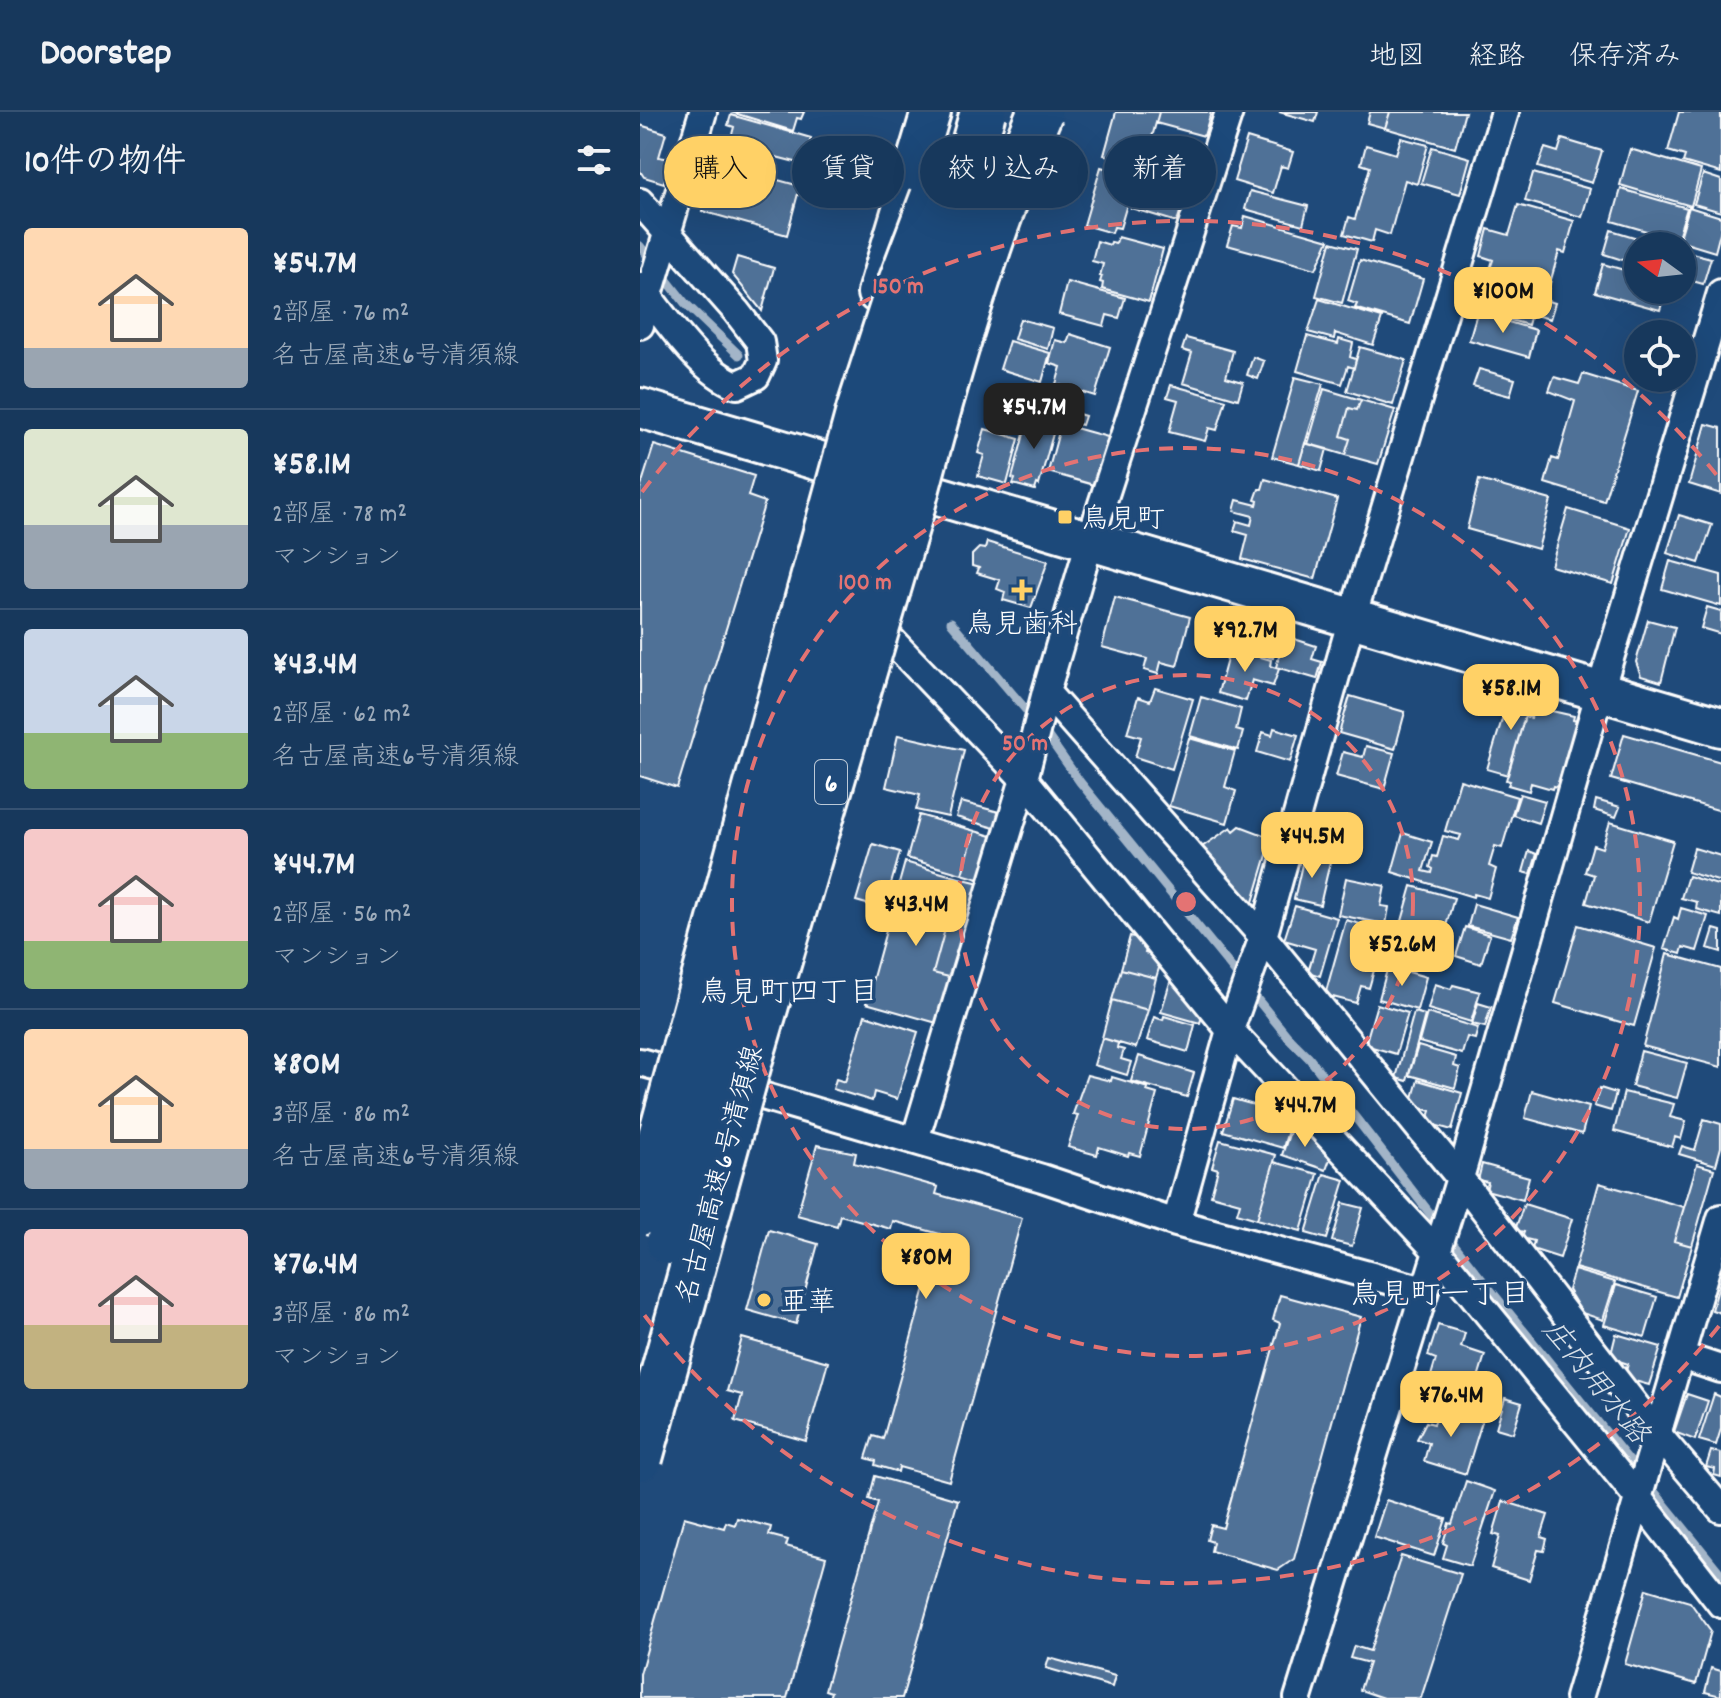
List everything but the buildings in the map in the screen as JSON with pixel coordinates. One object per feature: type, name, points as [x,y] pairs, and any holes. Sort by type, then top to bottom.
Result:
[{"type":"highway","points":[[640,1213],[859,411],[931,200],[974,112]]},
{"type":"highway","points":[[640,1357],[719,1044],[983,112]]},
{"type":"highway","name":"名古屋高速6号清須線","points":[[640,1458],[750,1059],[983,261],[1011,181],[1040,112]]},
{"type":"street","points":[[640,325],[644,291],[667,234],[703,112]]},
{"type":"street","points":[[640,1140],[650,1065],[710,875],[931,112]]},
{"type":"street","points":[[640,1476],[744,1090],[877,625],[1017,112]]},
{"type":"street","points":[[915,1140],[1024,779],[1090,541],[1229,112]]},
{"type":"street","points":[[1176,1223],[1230,1030],[1263,937],[1352,618],[1505,112]]},
{"type":"street","points":[[640,202],[760,342],[763,361],[756,376],[737,385],[711,369],[644,291]]},
{"type":"street","points":[[1298,1698],[1460,1178],[1600,691],[1721,293]]},
{"type":"street","points":[[640,408],[1721,727]]},
{"type":"street","points":[[877,625],[1024,779],[1230,1030],[1436,1250],[1721,1604]]},
{"type":"street","points":[[1046,692],[1263,937],[1460,1178],[1658,1435],[1721,1509]]},
{"type":"street","points":[[650,1065],[915,1140],[1176,1223],[1424,1290]]},
{"type":"street","points":[[1579,1698],[1721,1218]]},
{"type":"street","points":[[1681,1356],[1721,1369]]},
{"type":"waterway","name":"庄内用水路","points":[[640,246],[685,303],[739,355]]},
{"type":"waterway","name":"庄内用水路","points":[[951,622],[1044,731],[1080,782],[1288,1037],[1309,1058],[1471,1266],[1721,1574]]},
{"type":"place","name":"鳥見町","points":[[1065,517]]},
{"type":"place","name":"鳥見歯科","points":[[1022,590]]},
{"type":"place","name":"亜華","points":[[764,1300]]},
{"type":"district","name":"鳥見町四丁目","points":[[789,991]]},
{"type":"district","name":"鳥見町一丁目","points":[[1440,1293]]}]
